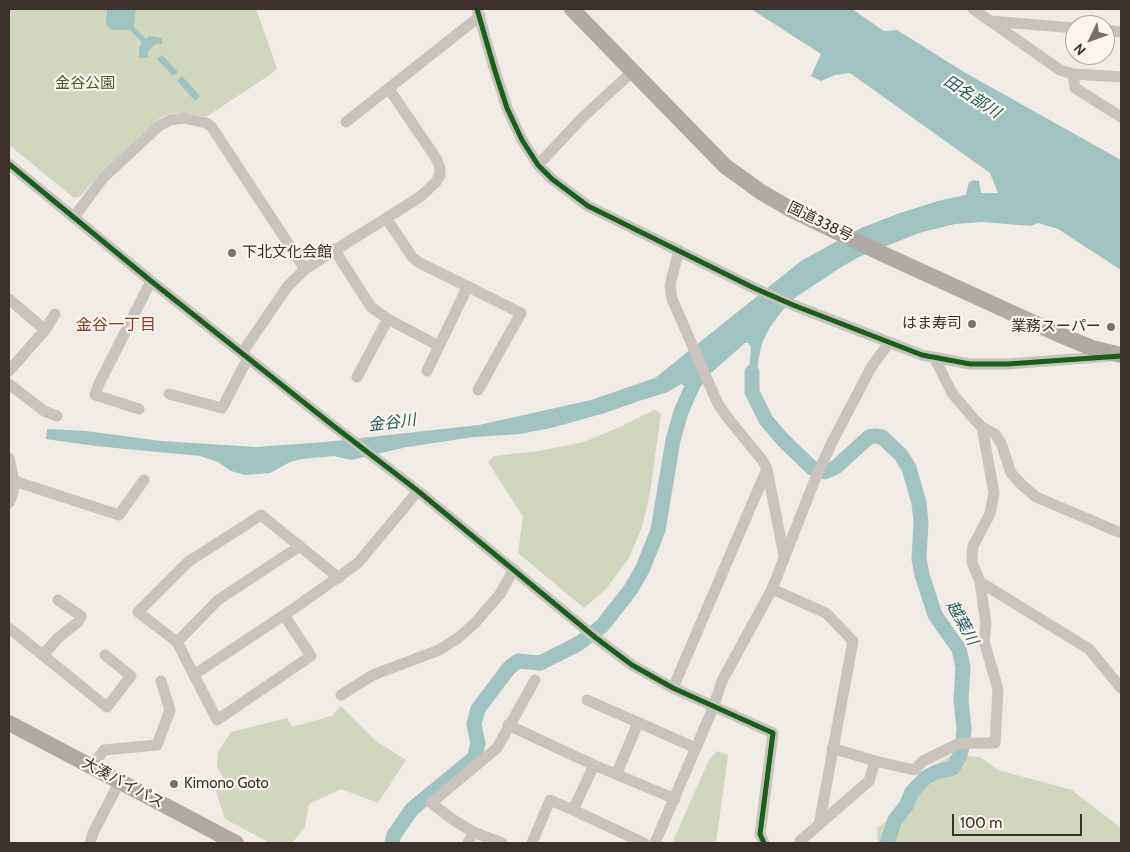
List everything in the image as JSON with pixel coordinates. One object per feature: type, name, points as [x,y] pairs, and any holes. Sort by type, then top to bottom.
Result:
[{"type":"highway","name":"国道338号","points":[[572,9],[725,166],[761,192],[792,210],[883,254],[1058,334],[1092,348],[1121,356]]},
{"type":"highway","name":"大湊バイパス","points":[[9,723],[236,843]]},
{"type":"street","points":[[973,9],[1060,70],[1073,74],[1121,77]]},
{"type":"street","points":[[346,122],[389,89],[478,13],[507,108],[522,140],[538,165],[552,179],[588,206],[754,288],[888,344],[935,359],[970,364],[1008,364],[1121,356]]},
{"type":"street","points":[[990,21],[1065,27]]},
{"type":"street","points":[[538,165],[583,116],[633,71]]},
{"type":"street","points":[[1073,74],[1075,88],[1121,117]]},
{"type":"street","points":[[169,394],[222,408],[245,355],[287,287],[305,269],[430,189],[436,182],[440,175],[440,168],[436,158],[389,89]]},
{"type":"street","points":[[74,217],[103,178],[144,139],[164,122],[176,118],[184,118],[211,126],[305,269]]},
{"type":"street","points":[[9,164],[151,281],[418,491],[596,638],[632,665],[713,708],[773,733],[760,834],[764,843]]},
{"type":"street","points":[[386,218],[413,258],[521,313],[478,390]]},
{"type":"street","points":[[334,250],[371,307],[438,346]]},
{"type":"street","points":[[679,250],[670,285],[672,299],[718,404],[726,417],[763,461],[767,469],[784,556]]},
{"type":"street","points":[[139,409],[96,395],[99,384],[151,281]]},
{"type":"street","points":[[427,370],[468,286]]},
{"type":"street","points":[[9,299],[44,330]]},
{"type":"street","points":[[9,371],[55,314]]},
{"type":"street","points":[[357,377],[388,318]]},
{"type":"street","points":[[655,843],[713,708],[722,681],[772,589],[814,482],[832,442],[872,366],[888,344]]},
{"type":"street","points":[[935,359],[952,394],[982,427],[994,434],[1001,443],[1011,473],[1022,485],[1036,497],[1121,533]]},
{"type":"street","points":[[9,384],[44,411],[57,416]]},
{"type":"street","points":[[832,748],[914,770],[922,761],[960,743],[995,743],[998,689],[984,641],[986,624],[980,582],[972,562],[973,546],[990,514],[994,493],[982,427]]},
{"type":"street","points":[[9,458],[14,481],[9,503]]},
{"type":"street","points":[[673,688],[767,469]]},
{"type":"street","points":[[14,481],[119,515],[144,480]]},
{"type":"street","points":[[195,674],[339,578],[358,563],[418,491]]},
{"type":"street","points":[[284,615],[311,656],[218,720],[177,642],[138,612],[188,562],[261,515],[339,578]]},
{"type":"street","points":[[177,642],[218,600],[300,546]]},
{"type":"street","points":[[341,695],[373,675],[439,650],[458,638],[475,623],[500,594],[514,570]]},
{"type":"street","points":[[980,582],[1088,649],[1121,688]]},
{"type":"street","points":[[772,589],[826,613],[853,640],[819,825]]},
{"type":"street","points":[[42,655],[58,638],[78,622],[81,616],[58,600]]},
{"type":"street","points":[[9,628],[107,707],[131,676],[105,655]]},
{"type":"street","points":[[502,843],[473,832],[431,803],[497,748],[508,725],[535,680]]},
{"type":"street","points":[[92,766],[104,750],[157,745],[170,710],[161,681]]},
{"type":"street","points":[[587,700],[696,748]]},
{"type":"street","points":[[616,773],[638,723]]},
{"type":"street","points":[[508,725],[594,765],[675,799]]},
{"type":"street","points":[[800,841],[869,781],[875,761]]},
{"type":"street","points":[[573,810],[594,765]]},
{"type":"street","points":[[90,843],[93,833],[120,781]]},
{"type":"street","points":[[532,843],[550,800],[644,843]]},
{"type":"street","points":[[468,843],[473,832]]},
{"type":"green space","name":"金谷公園","points":[[9,9],[256,9],[277,68],[271,74],[206,117],[185,113],[171,113],[160,118],[99,174],[81,196],[74,198],[9,145]]},
{"type":"green space","points":[[654,410],[661,413],[650,494],[642,527],[629,558],[606,589],[584,608],[518,553],[523,517],[488,462],[494,456],[539,451],[584,442]]},
{"type":"green space","points":[[341,706],[376,741],[406,760],[378,803],[341,789],[309,804],[305,827],[292,843],[270,843],[225,819],[215,788],[223,778],[217,767],[218,752],[231,732],[287,718],[292,727],[332,716]]},
{"type":"green space","points":[[717,751],[728,755],[716,843],[672,843],[709,760]]},
{"type":"green space","points":[[952,755],[980,757],[998,770],[1072,790],[1121,828],[1121,843],[878,843],[877,828],[915,801],[926,785],[929,769]]},
{"type":"water","points":[[107,9],[136,9],[134,27],[146,39],[149,36],[162,38],[162,44],[156,44],[148,51],[148,58],[139,58],[139,47],[142,43],[130,30],[111,30],[106,25]]},
{"type":"water","name":"田名部川","points":[[751,9],[852,9],[884,31],[897,30],[964,72],[1121,160],[1121,270],[1058,229],[1038,223],[1031,226],[982,222],[955,224],[919,233],[859,257],[796,297],[770,327],[762,343],[755,387],[752,392],[748,382],[751,347],[748,343],[745,343],[711,373],[695,394],[681,384],[668,392],[605,413],[551,428],[520,434],[474,437],[407,447],[351,460],[334,456],[302,459],[290,462],[270,473],[245,475],[231,471],[218,462],[200,456],[95,446],[46,439],[47,429],[86,431],[161,441],[256,447],[325,442],[479,425],[591,400],[655,378],[801,261],[861,228],[938,201],[966,195],[969,182],[974,180],[979,181],[981,193],[998,193],[990,173],[850,73],[835,75],[821,81],[811,76],[821,54]]},
{"type":"water","points":[[162,55],[178,72],[173,76],[157,59]]},
{"type":"water","points":[[182,76],[200,96],[195,101],[177,81]]},
{"type":"waterway","name":"越葉川","points":[[752,372],[752,392],[766,420],[783,440],[812,468]]},
{"type":"waterway","name":"金谷川","points":[[392,843],[394,835],[412,809],[474,758],[478,744],[474,724],[478,709],[509,668],[518,661],[540,663],[578,644],[602,626],[631,589],[643,568],[658,530],[673,440],[681,412],[698,373]]},
{"type":"waterway","name":"越葉川","points":[[825,472],[836,467],[869,437],[882,437],[901,455],[909,468],[919,503],[921,522],[919,559],[922,575],[935,615],[959,649],[963,667],[961,700],[964,728],[960,755],[953,768],[936,772],[925,778],[912,792],[906,806],[895,820],[887,843]]},
{"type":"cycle path","points":[[477,9],[507,108],[522,140],[538,165],[552,179],[588,206],[754,288],[922,355],[970,364],[1008,364],[1121,356]]},
{"type":"cycle path","points":[[9,164],[151,281],[418,491],[596,638],[632,665],[673,688],[773,733],[760,834],[764,843]]},
{"type":"place","name":"下北文化会館","points":[[232,253]]},
{"type":"place","name":"はま寿司","points":[[972,324]]},
{"type":"place","name":"業務スーパー","points":[[1111,327]]},
{"type":"place","name":"Kimono Goto","points":[[174,784]]},
{"type":"district","name":"金谷一丁目","points":[[116,325]]}]
